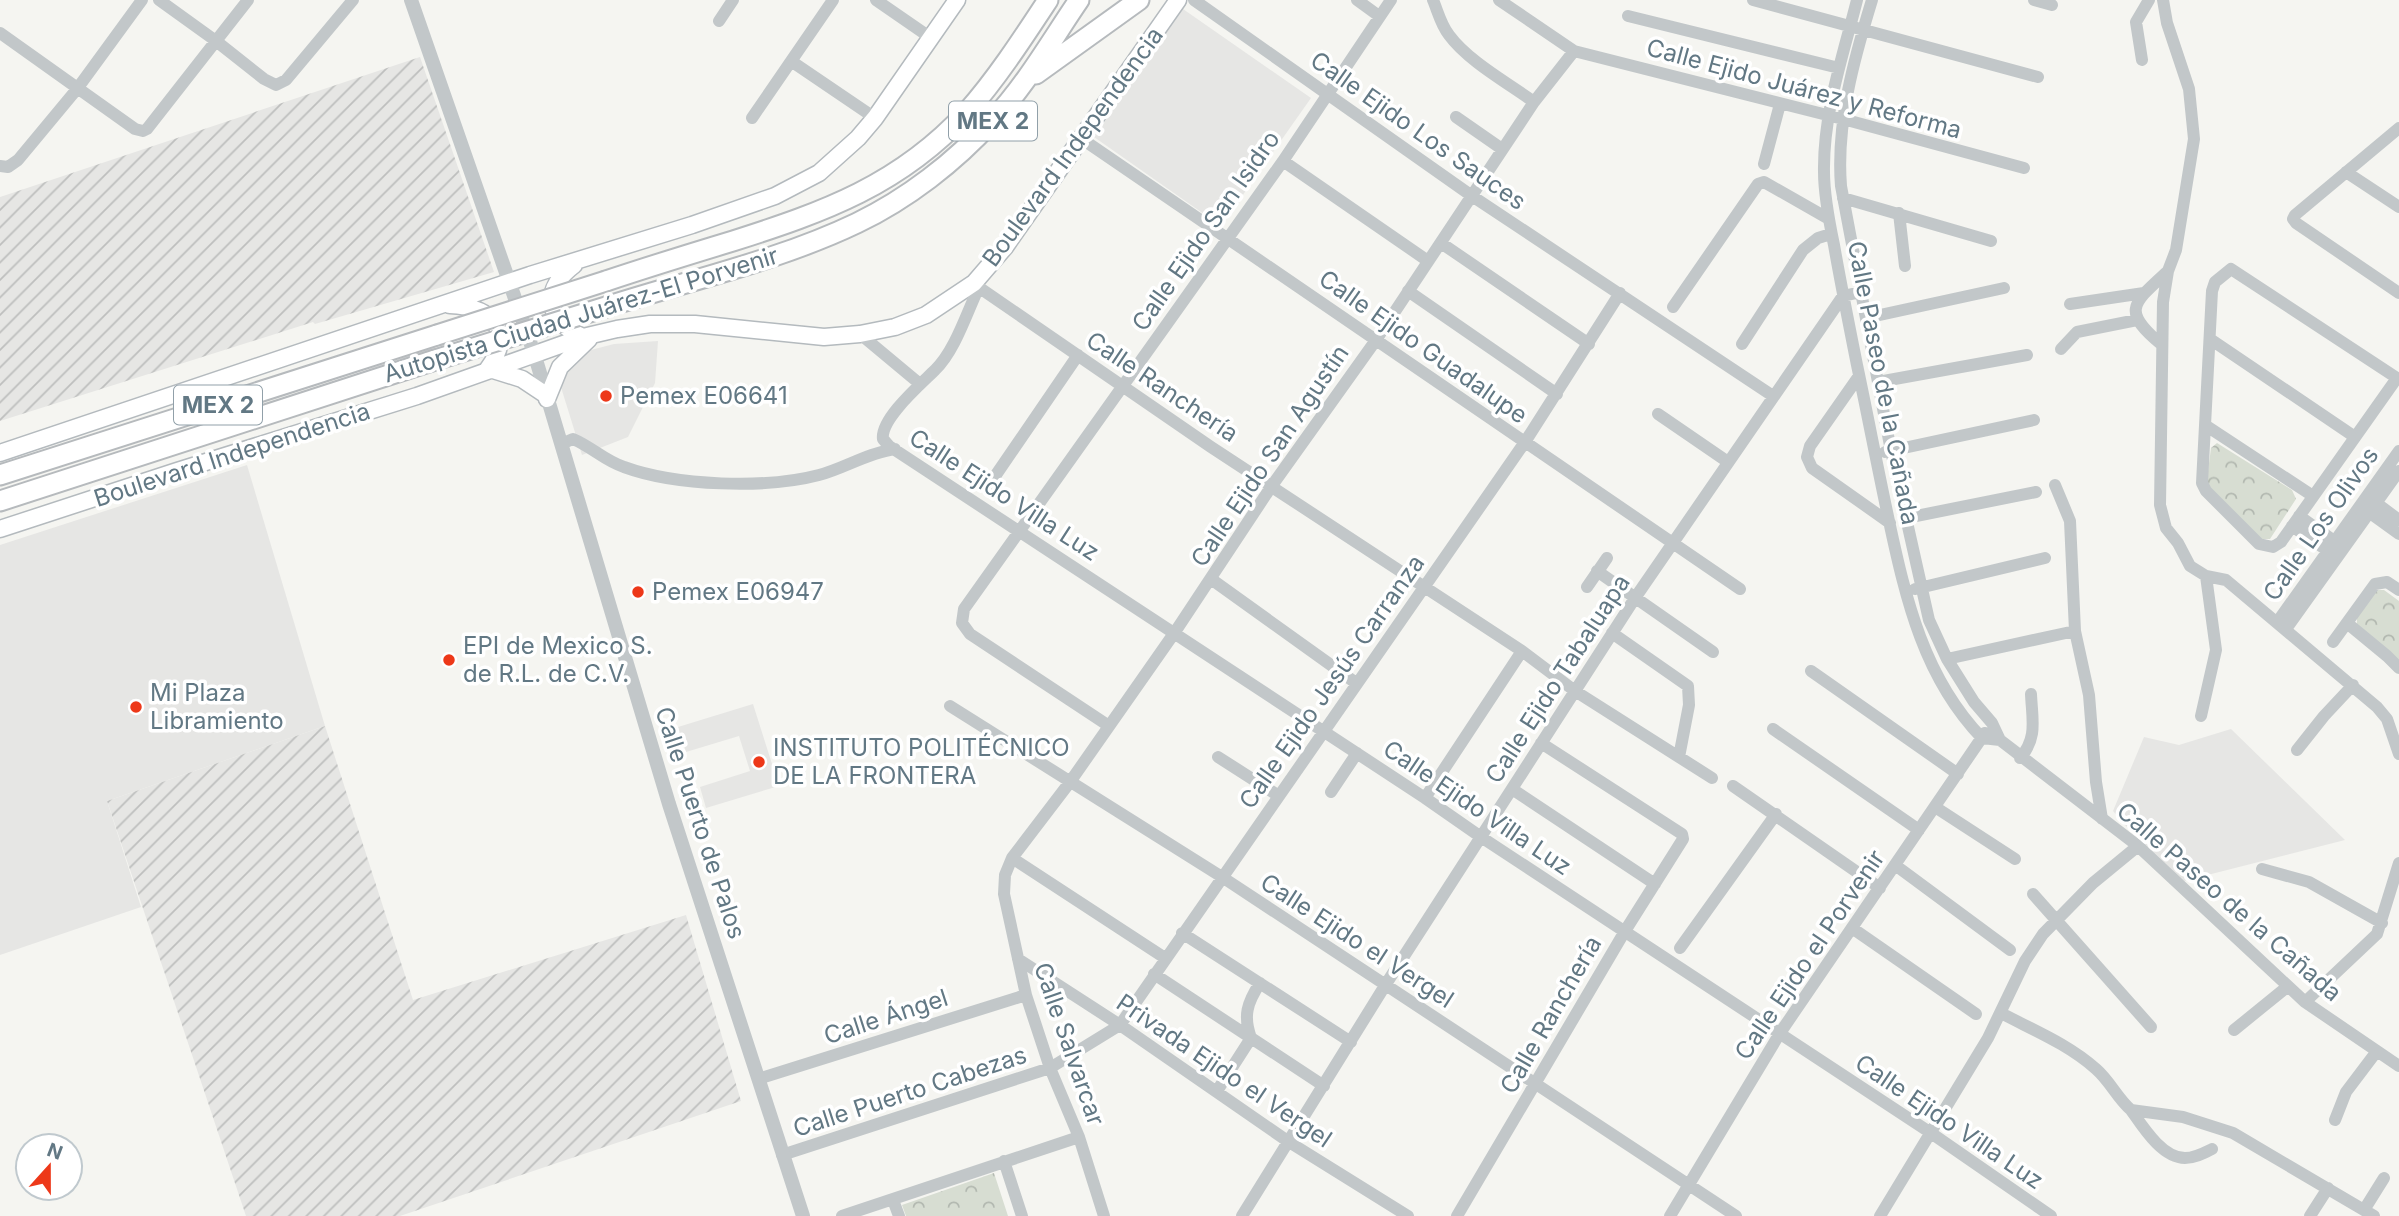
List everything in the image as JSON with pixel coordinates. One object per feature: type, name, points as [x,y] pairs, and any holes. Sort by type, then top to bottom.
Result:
[{"type":"highway","name":"MEX 2","points":[[0,475],[799,220],[844,202],[875,185],[927,149],[967,111],[1048,0]]},
{"type":"highway","name":"Autopista Ciudad Juárez-El Porvenir","points":[[0,501],[834,233],[876,212],[960,153],[995,119],[1023,83],[1079,0]]},
{"type":"highway","points":[[1023,83],[1139,0]]},
{"type":"main road","name":"MEX 2","points":[[0,453],[441,304],[775,196],[819,173],[858,138],[875,118],[957,0]]},
{"type":"main road","name":"Boulevard Independencia","points":[[0,529],[417,396],[590,335],[634,326],[669,324],[720,326],[824,337],[895,327],[926,315],[976,285],[1178,0]]},
{"type":"main road","points":[[441,304],[474,308],[492,318],[497,325],[500,348],[489,369],[522,379],[546,397],[560,367],[590,335],[565,327],[552,304],[557,279],[581,260]]},
{"type":"street","points":[[4,166],[18,160],[77,89],[142,0]]},
{"type":"street","points":[[159,0],[264,79],[276,85],[286,80],[352,0]]},
{"type":"street","points":[[0,33],[135,129],[143,131],[248,0]]},
{"type":"street","name":"Calle Puerto de Palos","points":[[411,0],[534,353],[665,792],[803,1216]]},
{"type":"street","points":[[719,21],[733,0]]},
{"type":"street","points":[[752,118],[833,0]]},
{"type":"street","points":[[876,0],[931,38]]},
{"type":"street","name":"Calle Ejido Los Sauces","points":[[1194,0],[1472,196],[1773,396]]},
{"type":"street","points":[[1357,0],[1380,16]]},
{"type":"street","name":"Calle Ejido San Isidro","points":[[1110,726],[970,634],[962,623],[964,609],[1283,161],[1391,0]]},
{"type":"street","points":[[1433,0],[1443,27],[1450,37],[1473,58],[1534,102]]},
{"type":"street","points":[[1754,0],[2038,77]]},
{"type":"street","name":"Calle Paseo de la Cañada","points":[[1857,0],[1857,27],[1840,156],[1843,198],[1891,451],[1929,620],[1947,659],[1974,702],[1992,723],[2000,740],[2138,846],[2305,1002],[2399,1066]]},
{"type":"street","points":[[1857,27],[1872,0]]},
{"type":"street","points":[[2034,0],[2052,5]]},
{"type":"street","points":[[2142,60],[2136,22],[2149,0]]},
{"type":"street","points":[[2163,0],[2167,23],[2189,89],[2194,139],[2176,250],[2168,271],[2162,319],[2160,505],[2166,528],[2178,543],[2190,566],[2206,576],[2226,580],[2377,707],[2387,719],[2399,754]]},
{"type":"street","name":"Calle Ejido Juárez y Reforma","points":[[1507,2],[1574,51],[2024,168]]},
{"type":"street","points":[[1629,16],[1839,68]]},
{"type":"street","name":"Calle Paseo de la Cañada","points":[[1857,27],[1839,68],[1828,116],[1824,175],[1829,219],[1874,454],[1904,591],[1929,661],[1961,715],[1982,738]]},
{"type":"street","name":"Calle Ejido San Agustín","points":[[1003,884],[1012,858],[1110,726],[1271,486],[1376,340],[1534,102],[1574,51]]},
{"type":"street","points":[[791,61],[875,118]]},
{"type":"street","points":[[1764,164],[1780,104]]},
{"type":"street","points":[[1456,117],[1502,149]]},
{"type":"street","points":[[2399,128],[2293,219],[2295,223],[2399,293]]},
{"type":"street","name":"Calle Ejido Guadalupe","points":[[1082,139],[1741,589]]},
{"type":"street","points":[[1283,161],[1428,261]]},
{"type":"street","points":[[2346,172],[2399,207]]},
{"type":"street","points":[[1673,307],[1758,184],[1764,182],[1829,219]]},
{"type":"street","points":[[1843,198],[1991,241]]},
{"type":"street","points":[[1899,213],[1905,266]]},
{"type":"street","points":[[1742,344],[1803,250],[1818,238],[1832,234]]},
{"type":"street","points":[[1441,243],[1589,344]]},
{"type":"street","points":[[2231,269],[2397,378],[2295,521],[2273,547],[2262,545],[2206,491],[2202,483],[2205,425],[2213,286],[2231,269]]},
{"type":"street","points":[[2162,345],[2146,332],[2137,320],[2136,304],[2168,271]]},
{"type":"street","points":[[860,334],[920,384],[936,370],[946,356],[976,285]]},
{"type":"street","name":"Calle Ranchería","points":[[976,285],[1122,386],[1521,651],[1575,691],[1712,778]]},
{"type":"street","points":[[1866,318],[2004,288]]},
{"type":"street","points":[[1408,291],[1557,394]]},
{"type":"street","points":[[1843,296],[1861,292]]},
{"type":"street","name":"Calle Ejido Jesús Carranza","points":[[1050,1068],[1119,1025],[1525,443],[1620,293]]},
{"type":"street","points":[[2070,304],[2144,293]]},
{"type":"street","name":"Calle Ejido Tabaluapa","points":[[1242,1216],[1386,984],[1634,598],[1843,296]]},
{"type":"street","points":[[2061,349],[2077,332],[2137,320]]},
{"type":"street","points":[[2210,340],[2356,437]]},
{"type":"street","points":[[989,485],[1078,355]]},
{"type":"street","points":[[1878,382],[2026,355]]},
{"type":"street","points":[[1859,376],[1810,446],[1807,457],[1812,468],[1890,523]]},
{"type":"street","name":"Calle Ejido Villa Luz","points":[[920,384],[885,425],[882,434],[885,442],[1931,1133],[2050,1216]]},
{"type":"street","points":[[1658,414],[1728,463]]},
{"type":"street","points":[[1874,454],[2034,420]]},
{"type":"street","points":[[2205,425],[2313,496]]},
{"type":"street","points":[[561,444],[573,439],[587,445],[608,461],[639,472],[690,480],[757,485],[821,474],[874,453],[895,449]]},
{"type":"street","name":"Calle Los Olivos","points":[[2368,505],[2399,450]]},
{"type":"street","name":"Calle Los Olivos","points":[[2282,625],[2368,505],[2399,471]]},
{"type":"street","points":[[2055,485],[2070,521],[2075,631],[2089,695],[2096,782],[2102,819]]},
{"type":"street","points":[[1906,518],[2035,492]]},
{"type":"street","points":[[2368,505],[2399,520]]},
{"type":"street","points":[[2368,505],[2399,534]]},
{"type":"street","points":[[2295,521],[2336,549]]},
{"type":"street","points":[[1587,587],[1607,558]]},
{"type":"street","points":[[1904,591],[2045,558]]},
{"type":"street","points":[[1597,571],[1713,652]]},
{"type":"street","points":[[2201,716],[2217,650],[2206,576]]},
{"type":"street","points":[[1211,579],[1356,683]]},
{"type":"street","points":[[2333,642],[2375,584],[2387,582],[2399,590]]},
{"type":"street","points":[[2347,623],[2399,668]]},
{"type":"street","points":[[1947,659],[2075,631]]},
{"type":"street","points":[[1612,634],[1686,684],[1690,696],[1679,757]]},
{"type":"street","points":[[1425,798],[1521,651]]},
{"type":"street","points":[[1811,671],[1958,774]]},
{"type":"street","points":[[2297,750],[2353,685]]},
{"type":"street","points":[[2020,758],[2028,749],[2032,738],[2031,694]]},
{"type":"street","name":"Calle Ejido el Vergel","points":[[950,706],[1222,877],[1735,1216]]},
{"type":"street","name":"Calle Ejido el Porvenir","points":[[1670,1216],[1780,1033],[1992,723]]},
{"type":"street","points":[[1773,729],[1919,830]]},
{"type":"street","points":[[1982,738],[2000,740]]},
{"type":"street","name":"Calle Ranchería","points":[[1457,1216],[1625,931],[1684,838],[1682,834],[1541,743]]},
{"type":"street","points":[[1331,793],[1357,753]]},
{"type":"street","points":[[1217,757],[1279,796]]},
{"type":"street","points":[[1733,786],[1880,888]]},
{"type":"street","points":[[1512,789],[1655,884]]},
{"type":"street","points":[[1935,807],[2015,859]]},
{"type":"street","points":[[1680,948],[1776,814]]},
{"type":"street","points":[[1880,1216],[1988,1038],[2025,961],[2055,920],[2093,883],[2138,846]]},
{"type":"street","points":[[1012,858],[1165,958]]},
{"type":"street","points":[[2305,1002],[2373,940],[2382,923],[2399,863]]},
{"type":"street","points":[[1895,866],[2010,950]]},
{"type":"street","points":[[2262,869],[2309,882],[2382,923]]},
{"type":"street","name":"Calle Salvarcar","points":[[1003,884],[1026,995],[1050,1068],[1079,1138],[1104,1216]]},
{"type":"street","points":[[2033,894],[2151,1027]]},
{"type":"street","points":[[1852,928],[1976,1014]]},
{"type":"street","points":[[1182,933],[1351,1042]]},
{"type":"street","name":"Privada Ejido el Vergel","points":[[1018,960],[1119,1025],[1289,1142],[1408,1216]]},
{"type":"street","name":"Privada Ejido el Vergel","points":[[1154,974],[1324,1086]]},
{"type":"street","points":[[1217,1091],[1251,1038],[1246,1012],[1259,984]]},
{"type":"street","points":[[2234,1030],[2287,987]]},
{"type":"street","name":"Calle Ángel","points":[[758,1079],[1026,995]]},
{"type":"street","points":[[2001,1013],[2060,1043],[2086,1060],[2103,1076],[2155,1139],[2172,1154],[2188,1158],[2212,1149]]},
{"type":"street","points":[[2335,1119],[2346,1092],[2377,1051]]},
{"type":"street","name":"Calle Puerto Cabezas","points":[[782,1155],[1050,1068]]},
{"type":"street","points":[[2131,1110],[2183,1117],[2234,1133],[2369,1213],[2384,1178]]},
{"type":"street","points":[[842,1216],[1079,1138]]},
{"type":"street","points":[[1004,1161],[1021,1216]]},
{"type":"street","points":[[2310,1216],[2328,1188]]},
{"type":"street","points":[[893,1200],[899,1216]]},
{"type":"shaded area","points":[[1183,9],[1311,98],[1221,226],[1094,137]]},
{"type":"shaded area","points":[[420,57],[494,272],[315,324],[313,322],[0,421],[0,197]]},
{"type":"shaded area","name":"Pemex E06641","points":[[658,341],[655,383],[628,437],[582,455],[560,384],[560,373],[587,351],[614,344]]},
{"type":"shaded area","points":[[247,465],[325,726],[107,801],[141,907],[0,955],[0,545]]},
{"type":"shaded area","name":"INSTITUTO POLITÉCNICO DE LA FRONTERA","points":[[753,704],[779,786],[706,808],[700,787],[750,771],[739,736],[686,752],[678,727]]},
{"type":"shaded area","points":[[325,726],[413,1000],[686,915],[741,1101],[400,1216],[246,1216],[107,801]]},
{"type":"shaded area","points":[[2231,729],[2345,840],[2184,881],[2113,811],[2144,737],[2179,745]]},
{"type":"green space","points":[[2217,443],[2292,490],[2296,499],[2270,539],[2261,539],[2209,487],[2207,479],[2211,448]]},
{"type":"green space","points":[[2376,590],[2384,590],[2399,601],[2399,662],[2357,624],[2357,615]]},
{"type":"green space","points":[[994,1173],[1008,1216],[906,1216],[902,1205]]},
{"type":"place","name":"Pemex E06641","points":[[606,396]]},
{"type":"place","name":"Pemex E06947","points":[[638,592]]},
{"type":"place","name":"EPI de Mexico S. de R.L. de C.V.","points":[[449,660]]},
{"type":"place","name":"Mi Plaza Libramiento","points":[[136,707]]},
{"type":"place","name":"INSTITUTO POLITÉCNICO DE LA FRONTERA","points":[[759,762]]}]
